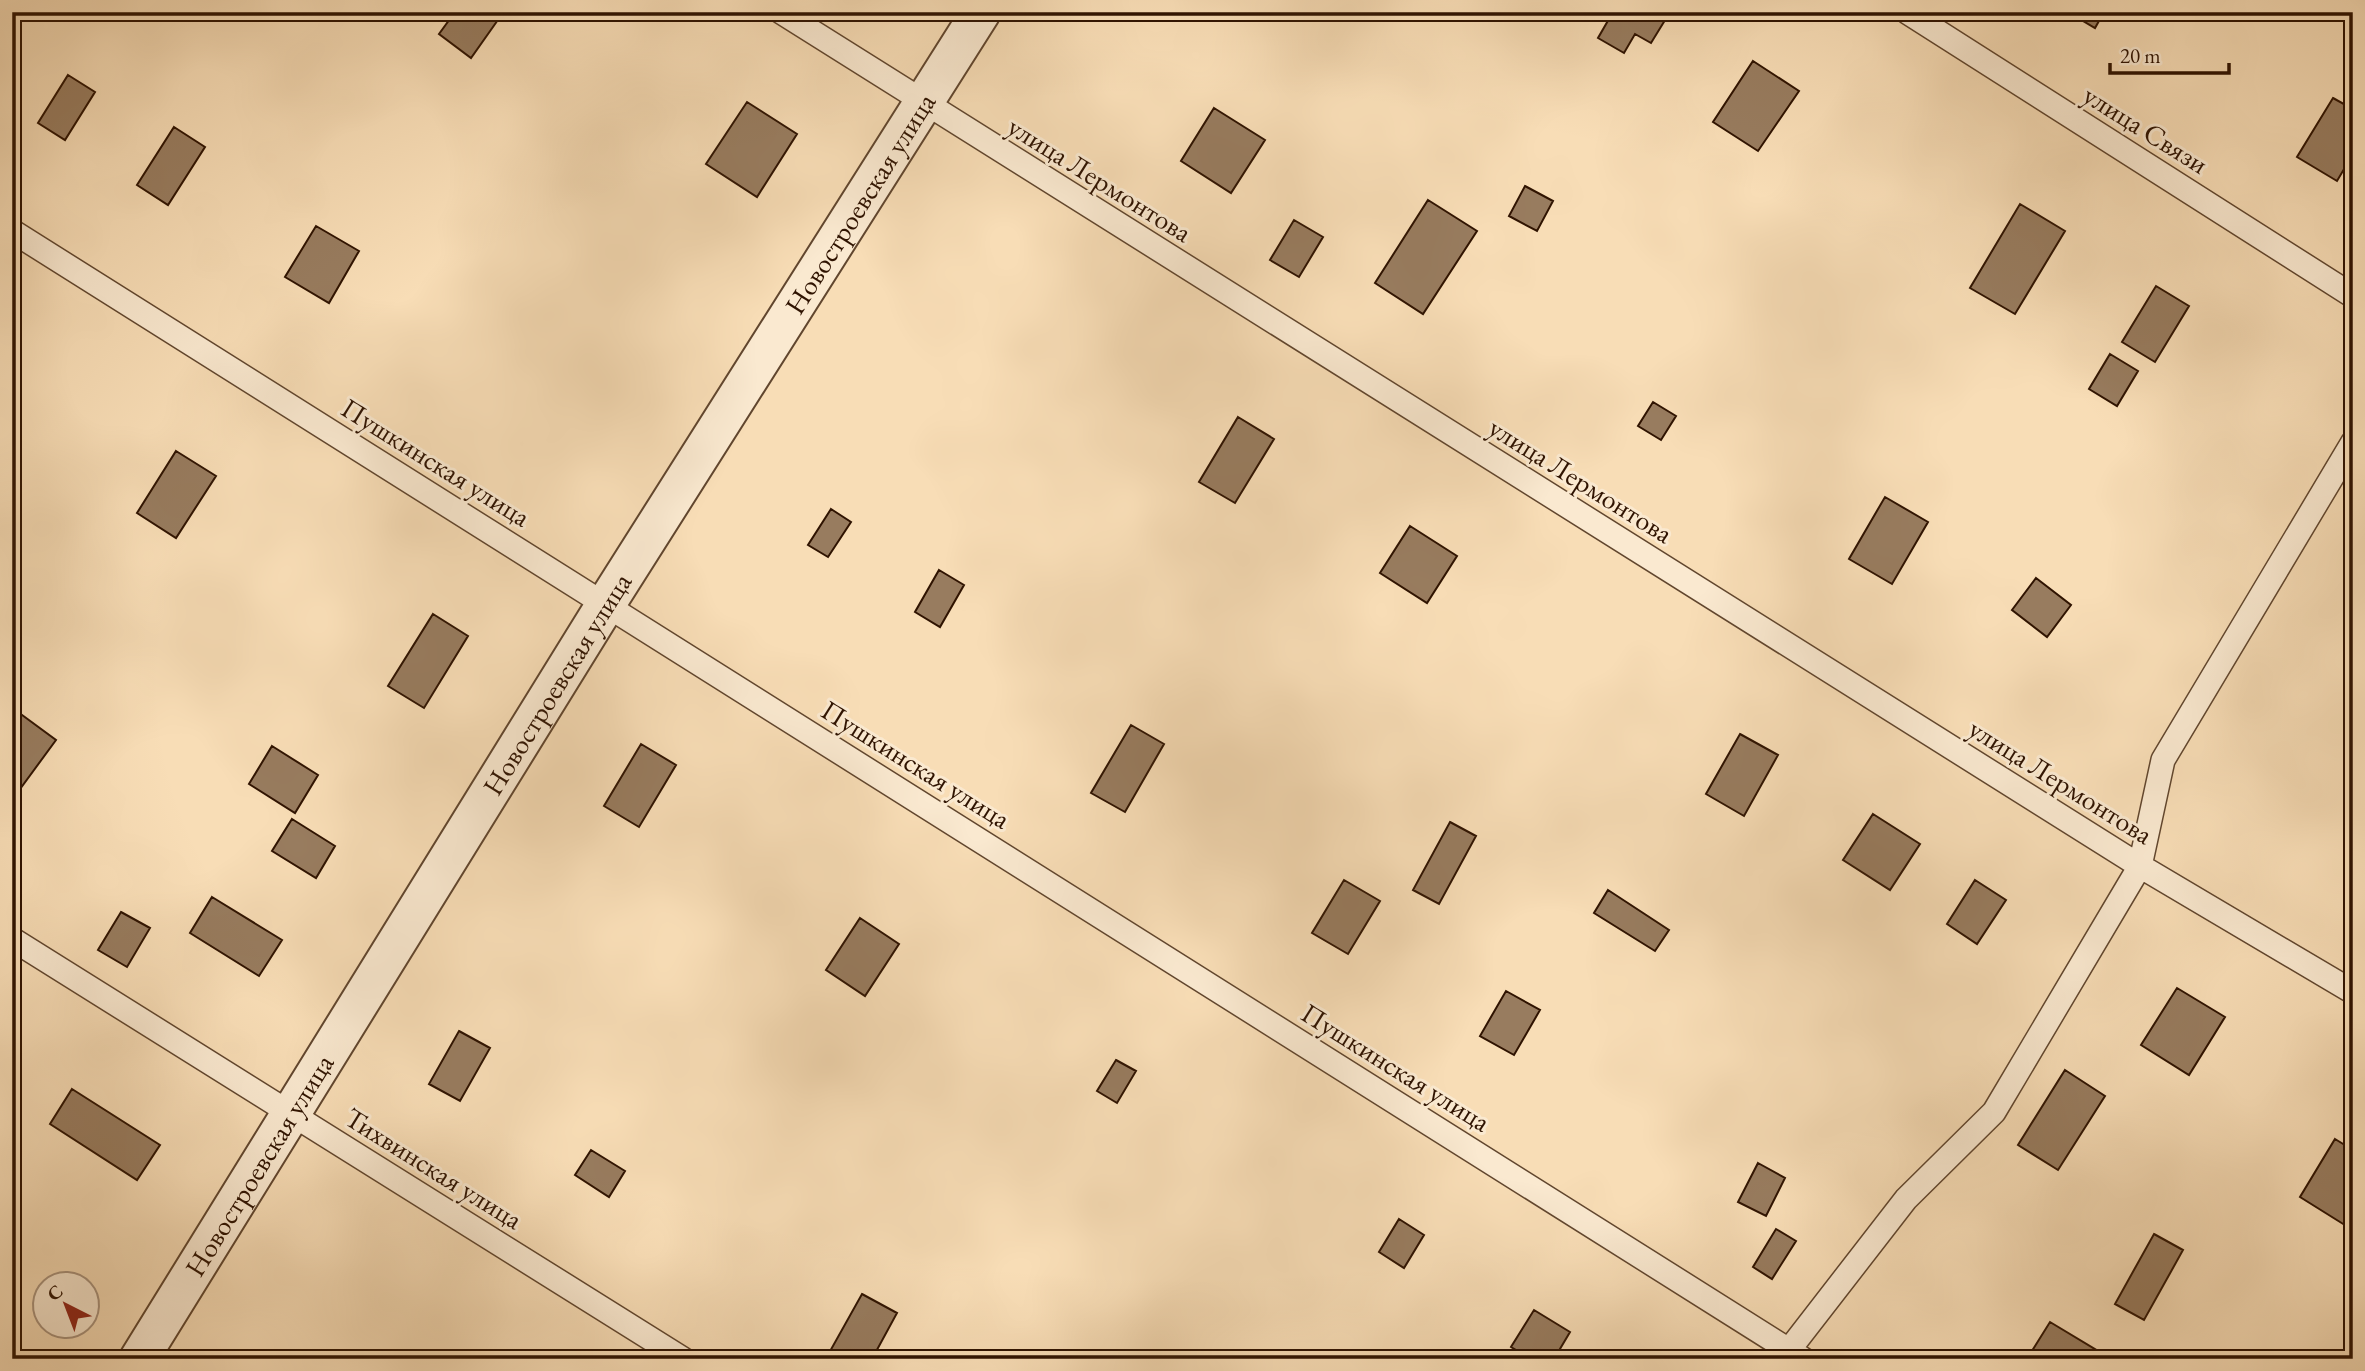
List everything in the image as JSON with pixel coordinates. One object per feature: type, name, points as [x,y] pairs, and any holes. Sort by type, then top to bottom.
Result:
[{"type":"street","name":"Новостроевская улица","points":[[139,1359],[606,604],[981,12]]},
{"type":"lane","name":"улица Лермонтова","points":[[781,12],[2140,866],[2353,992]]},
{"type":"lane","name":"улица Связи","points":[[1907,12],[2353,296]]},
{"type":"lane","name":"Пушкинская улица","points":[[12,230],[1791,1356]]},
{"type":"lane","points":[[1791,1356],[1906,1199],[1994,1112],[2140,866],[2163,760],[2353,442]]},
{"type":"lane","name":"Тихвинская улица","points":[[12,939],[683,1359]]},
{"type":"building","points":[[455,12],[494,12],[500,17],[471,58],[439,34]]},
{"type":"building","points":[[1613,12],[1670,12],[1651,43],[1635,34],[1624,53],[1598,38]]},
{"type":"building","points":[[2068,12],[2104,12],[2095,28]]},
{"type":"building","points":[[1753,61],[1799,91],[1758,151],[1713,122]]},
{"type":"building","points":[[68,75],[95,92],[65,140],[38,123]]},
{"type":"building","points":[[2333,98],[2353,109],[2353,154],[2337,181],[2297,157]]},
{"type":"building","points":[[747,102],[797,134],[757,197],[706,164]]},
{"type":"building","points":[[1214,108],[1265,140],[1231,193],[1181,161]]},
{"type":"building","points":[[174,127],[205,147],[168,205],[137,185]]},
{"type":"building","points":[[1525,186],[1553,201],[1537,231],[1509,216]]},
{"type":"building","points":[[1428,200],[1477,231],[1423,314],[1375,283]]},
{"type":"building","points":[[2020,204],[2065,231],[2015,314],[1970,288]]},
{"type":"building","points":[[1294,220],[1323,237],[1299,277],[1270,260]]},
{"type":"building","points":[[316,226],[359,251],[329,303],[285,277]]},
{"type":"building","points":[[2156,286],[2189,306],[2155,362],[2122,342]]},
{"type":"building","points":[[2110,354],[2138,371],[2117,406],[2089,389]]},
{"type":"building","points":[[1653,402],[1676,416],[1661,440],[1638,426]]},
{"type":"building","points":[[1238,417],[1274,439],[1235,503],[1199,482]]},
{"type":"building","points":[[176,451],[216,476],[176,538],[137,513]]},
{"type":"building","points":[[1885,497],[1928,522],[1892,584],[1849,559]]},
{"type":"building","points":[[831,509],[851,522],[828,557],[808,545]]},
{"type":"building","points":[[1410,526],[1457,556],[1427,603],[1380,573]]},
{"type":"building","points":[[939,570],[964,585],[940,627],[915,612]]},
{"type":"building","points":[[2036,578],[2071,605],[2047,637],[2012,610]]},
{"type":"building","points":[[433,614],[468,636],[424,708],[388,686]]},
{"type":"building","points":[[18,712],[56,740],[12,800],[12,720]]},
{"type":"building","points":[[1131,725],[1164,744],[1125,812],[1091,793]]},
{"type":"building","points":[[1740,734],[1778,755],[1744,816],[1706,794]]},
{"type":"building","points":[[641,744],[676,765],[639,827],[604,806]]},
{"type":"building","points":[[272,746],[318,775],[295,813],[249,784]]},
{"type":"building","points":[[1873,814],[1920,844],[1890,890],[1843,860]]},
{"type":"building","points":[[292,819],[335,846],[316,878],[272,851]]},
{"type":"building","points":[[1450,822],[1476,836],[1439,904],[1413,890]]},
{"type":"building","points":[[1344,880],[1380,901],[1348,954],[1312,933]]},
{"type":"building","points":[[1975,880],[2006,900],[1977,944],[1947,924]]},
{"type":"building","points":[[1608,890],[1669,930],[1655,951],[1594,913]]},
{"type":"building","points":[[212,897],[282,940],[259,976],[190,933]]},
{"type":"building","points":[[121,912],[150,928],[127,967],[98,950]]},
{"type":"building","points":[[860,918],[899,944],[865,996],[826,970]]},
{"type":"building","points":[[2177,988],[2225,1017],[2189,1075],[2141,1045]]},
{"type":"building","points":[[1506,991],[1540,1010],[1514,1055],[1480,1036]]},
{"type":"building","points":[[459,1031],[490,1048],[460,1101],[429,1084]]},
{"type":"building","points":[[1116,1060],[1136,1071],[1117,1103],[1097,1091]]},
{"type":"building","points":[[2065,1070],[2105,1096],[2058,1170],[2018,1145]]},
{"type":"building","points":[[72,1089],[160,1145],[137,1180],[50,1124]]},
{"type":"building","points":[[2335,1139],[2353,1150],[2353,1220],[2348,1227],[2300,1197]]},
{"type":"building","points":[[591,1150],[625,1171],[609,1197],[575,1175]]},
{"type":"building","points":[[1758,1163],[1785,1178],[1766,1216],[1738,1202]]},
{"type":"building","points":[[1399,1219],[1424,1235],[1404,1268],[1379,1252]]},
{"type":"building","points":[[1776,1229],[1796,1241],[1772,1279],[1753,1267]]},
{"type":"building","points":[[2154,1234],[2183,1250],[2144,1320],[2115,1304]]},
{"type":"building","points":[[862,1294],[897,1313],[872,1359],[840,1359],[829,1353]]},
{"type":"building","points":[[1534,1310],[1570,1332],[1554,1359],[1531,1359],[1511,1347]]},
{"type":"building","points":[[2050,1322],[2098,1351],[2094,1359],[2027,1359]]}]
